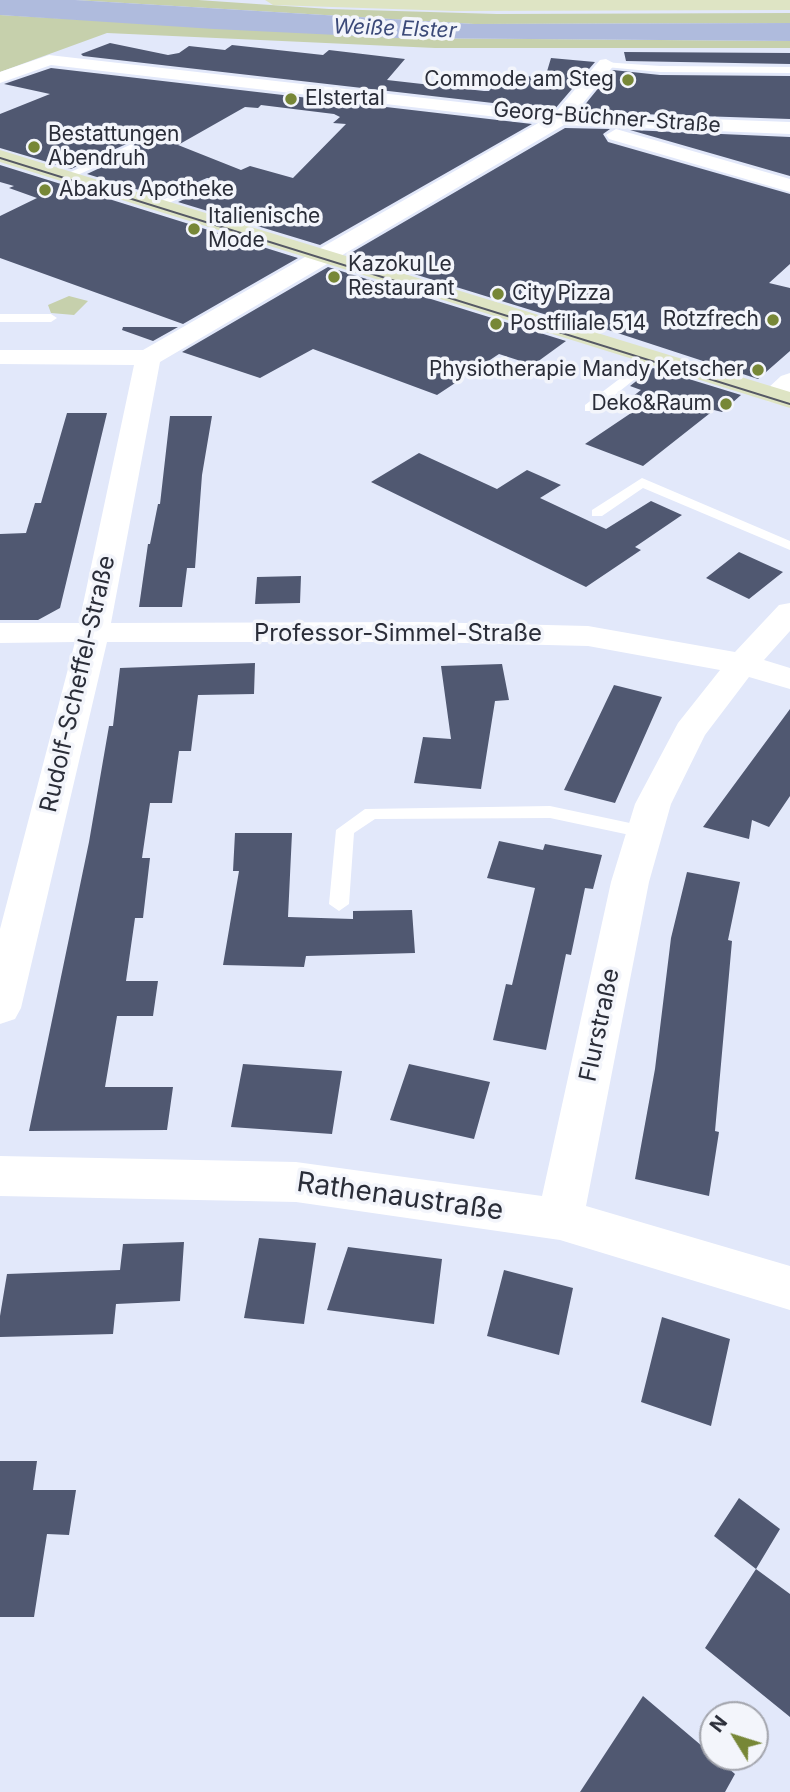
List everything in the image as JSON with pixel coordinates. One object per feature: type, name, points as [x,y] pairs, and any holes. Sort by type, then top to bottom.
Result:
[{"type":"main road","points":[[273,0],[465,6],[790,5]]},
{"type":"main road","points":[[441,0],[652,0]]},
{"type":"main road","points":[[0,156],[655,358],[785,392]]},
{"type":"street","name":"Georg-Büchner-Straße","points":[[0,78],[49,60],[560,119],[790,128]]},
{"type":"street","points":[[0,357],[148,358],[327,257],[560,119],[606,64]]},
{"type":"street","points":[[560,119],[790,186]]},
{"type":"street","name":"Rudolf-Scheffel-Straße","points":[[0,1008],[93,633],[148,358]]},
{"type":"street","name":"Flurstraße","points":[[560,1219],[630,882],[653,804],[690,731],[742,664],[790,612]]},
{"type":"street","name":"Professor-Simmel-Straße","points":[[0,633],[424,632],[588,636],[742,664],[790,679]]},
{"type":"street","name":"Rathenaustraße","points":[[0,1176],[296,1182],[560,1219],[790,1288]]},
{"type":"lane","points":[[606,64],[660,69],[790,70]]},
{"type":"lane","points":[[67,176],[132,147]]},
{"type":"lane","points":[[158,204],[212,182]]},
{"type":"lane","points":[[0,318],[51,318]]},
{"type":"lane","points":[[590,408],[655,358]]},
{"type":"lane","points":[[597,513],[642,482],[790,547]]},
{"type":"lane","points":[[339,904],[345,830],[371,813],[551,812],[644,832]]},
{"type":"green space","points":[[75,0],[198,0],[329,9],[497,14],[790,13],[790,23],[474,24]]},
{"type":"green space","points":[[0,15],[399,38],[790,41],[790,48],[435,48],[107,33],[0,72]]},
{"type":"green space","points":[[69,296],[88,301],[74,315],[51,313],[48,305]]},
{"type":"water","name":"Weiße Elster","points":[[0,0],[75,0],[474,24],[790,23],[790,41],[399,38],[214,29],[0,15]]},
{"type":"building","points":[[110,43],[168,55],[179,53],[189,46],[225,50],[232,45],[323,55],[329,50],[405,59],[387,80],[484,91],[489,91],[498,80],[511,82],[516,75],[545,78],[551,58],[595,62],[554,110],[81,54]]},
{"type":"building","points":[[624,52],[790,53],[790,64],[626,61]]},
{"type":"building","points":[[51,68],[532,124],[320,245],[178,202],[218,184],[218,179],[207,178],[162,197],[87,174],[136,151],[133,141],[71,169],[0,148],[0,114],[50,94],[4,84]],"holes":[[[261,105],[340,117],[333,123],[346,124],[293,178],[250,166],[241,170],[178,145],[245,107],[258,108]]]},
{"type":"building","points":[[613,70],[660,75],[790,76],[790,119],[579,112]]},
{"type":"building","points":[[565,128],[610,129],[603,134],[608,142],[790,194],[790,264],[769,283],[790,288],[790,351],[758,379],[590,324],[586,327],[349,254]]},
{"type":"building","points":[[630,130],[790,137],[790,176]]},
{"type":"building","points":[[0,165],[298,258],[183,324],[0,258],[0,216],[37,198],[0,182]]},
{"type":"building","points":[[328,267],[566,341],[533,365],[499,354],[437,395],[313,349],[260,378],[182,352]]},
{"type":"building","points":[[123,327],[178,327],[153,341],[122,330]]},
{"type":"building","points":[[653,368],[741,395],[722,412],[714,410],[643,466],[585,444],[643,405],[628,400],[641,390],[630,386]]},
{"type":"building","points":[[67,413],[107,413],[60,608],[38,620],[0,620],[0,534],[26,533],[35,503],[41,503]]},
{"type":"building","points":[[170,416],[212,416],[202,475],[195,568],[187,568],[182,607],[139,607],[148,544],[160,504]]},
{"type":"building","points":[[419,453],[497,489],[527,470],[561,485],[540,498],[606,529],[651,501],[682,515],[635,547],[641,550],[586,587],[371,482]]},
{"type":"building","points":[[739,552],[783,572],[749,599],[706,578]]},
{"type":"building","points":[[301,576],[300,603],[255,604],[257,577]]},
{"type":"building","points":[[255,663],[254,694],[198,695],[191,751],[179,751],[172,803],[150,803],[142,858],[150,858],[143,918],[135,918],[126,981],[158,981],[153,1016],[117,1016],[105,1087],[173,1087],[167,1130],[29,1131],[89,842],[109,726],[113,726],[120,668]]},
{"type":"building","points":[[502,664],[509,700],[495,701],[481,789],[414,783],[423,737],[451,739],[441,666]]},
{"type":"building","points":[[614,685],[662,697],[615,803],[564,790]]},
{"type":"building","points":[[790,709],[790,796],[769,827],[752,820],[749,839],[703,827]]},
{"type":"building","points":[[235,833],[292,833],[288,917],[353,919],[353,911],[412,910],[415,953],[306,956],[304,967],[223,965],[239,871],[233,871]]},
{"type":"building","points":[[499,841],[543,850],[545,844],[602,855],[593,889],[585,888],[571,955],[566,954],[546,1050],[493,1040],[506,984],[512,985],[535,888],[487,878]]},
{"type":"building","points":[[687,872],[740,882],[728,940],[732,941],[715,1131],[719,1132],[709,1196],[635,1179],[655,1069],[671,938]]},
{"type":"building","points":[[243,1064],[342,1071],[332,1134],[231,1127]]},
{"type":"building","points":[[409,1064],[490,1082],[474,1139],[390,1120]]},
{"type":"building","points":[[259,1238],[316,1243],[304,1324],[244,1318]]},
{"type":"building","points":[[184,1242],[180,1301],[116,1304],[113,1334],[0,1337],[0,1316],[7,1274],[120,1270],[123,1244]]},
{"type":"building","points":[[348,1247],[442,1259],[434,1324],[327,1310]]},
{"type":"building","points":[[504,1270],[573,1288],[559,1355],[487,1336]]},
{"type":"building","points":[[662,1317],[730,1339],[711,1426],[641,1402]]},
{"type":"building","points":[[0,1461],[37,1461],[33,1490],[76,1490],[69,1535],[47,1534],[34,1617],[0,1617]]},
{"type":"building","points":[[739,1498],[780,1529],[756,1569],[714,1536]]},
{"type":"building","points":[[756,1569],[790,1594],[790,1717],[705,1648]]},
{"type":"building","points":[[643,1696],[699,1743],[699,1771],[731,1771],[735,1774],[725,1792],[580,1792]]},
{"type":"tram line","points":[[0,158],[790,404]]},
{"type":"place","name":"Commode am Steg","points":[[628,80]]},
{"type":"place","name":"Elstertal","points":[[291,99]]},
{"type":"place","name":"Bestattungen Abendruh","points":[[34,147]]},
{"type":"place","name":"Abakus Apotheke","points":[[45,190]]},
{"type":"place","name":"Italienische Mode","points":[[194,229]]},
{"type":"place","name":"Kazoku Le Restaurant","points":[[334,277]]},
{"type":"place","name":"City Pizza","points":[[498,294]]},
{"type":"place","name":"Rotzfrech","points":[[773,320]]},
{"type":"place","name":"Postfiliale 514","points":[[496,324]]},
{"type":"place","name":"Physiotherapie Mandy Ketscher","points":[[758,370]]},
{"type":"place","name":"Deko&Raum","points":[[726,404]]}]
